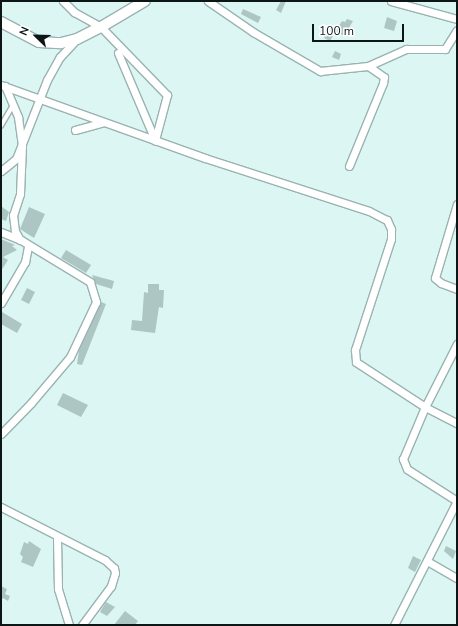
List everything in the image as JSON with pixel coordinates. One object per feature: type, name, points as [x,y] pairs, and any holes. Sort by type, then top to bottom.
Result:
[{"type":"street","points":[[63,1],[74,12],[101,27],[167,95],[155,140]]},
{"type":"street","points":[[1,22],[39,42],[49,44],[77,39],[146,1]]},
{"type":"street","points":[[208,1],[253,32],[299,57],[315,70],[351,70],[368,66],[406,50],[445,49],[457,30]]},
{"type":"street","points":[[392,1],[457,19]]},
{"type":"street","points":[[1,171],[16,159],[42,100],[47,80],[60,57],[77,39]]},
{"type":"street","points":[[118,53],[155,140]]},
{"type":"street","points":[[349,166],[383,83],[384,77],[368,66]]},
{"type":"street","points":[[3,86],[155,140],[369,211],[387,220],[391,229],[391,239],[354,357],[363,368],[425,407],[457,423]]},
{"type":"street","points":[[1,434],[31,403],[70,357],[96,302],[90,282],[28,246],[21,240],[15,231],[13,215],[20,194],[22,146],[13,104],[3,86]]},
{"type":"street","points":[[75,130],[104,122]]},
{"type":"street","points":[[457,204],[435,278],[457,289]]},
{"type":"street","points":[[1,232],[21,240]]},
{"type":"street","points":[[1,303],[25,262],[28,246]]},
{"type":"street","points":[[394,625],[457,501],[407,469],[403,464],[403,459],[425,407],[457,344]]},
{"type":"street","points":[[1,507],[110,564],[115,573],[111,586],[82,625]]},
{"type":"street","points":[[57,537],[58,589],[69,625]]},
{"type":"street","points":[[427,562],[457,578]]},
{"type":"lane","points":[[1,126],[13,104]]},
{"type":"building","points":[[281,1],[286,1],[281,13],[276,10]]},
{"type":"building","points":[[243,9],[261,17],[258,23],[241,14]]},
{"type":"building","points":[[387,17],[397,21],[394,31],[384,28]]},
{"type":"building","points":[[347,19],[353,21],[347,31],[350,33],[348,37],[335,32],[342,21],[345,22]]},
{"type":"building","points":[[326,33],[333,36],[330,41],[324,38]]},
{"type":"building","points":[[335,51],[341,54],[339,60],[332,57]]},
{"type":"building","points":[[1,206],[9,212],[6,221],[1,219]]},
{"type":"building","points":[[29,207],[45,214],[34,238],[20,229]]},
{"type":"building","points":[[1,239],[15,245],[12,246],[17,250],[3,257],[8,260],[1,271]]},
{"type":"building","points":[[66,250],[91,265],[86,273],[61,258]]},
{"type":"building","points":[[92,275],[114,281],[112,289],[96,284]]},
{"type":"building","points":[[148,284],[159,284],[159,290],[164,290],[163,308],[159,307],[155,333],[131,330],[132,320],[142,321],[144,292],[148,293]]},
{"type":"building","points":[[27,288],[35,292],[29,304],[21,300]]},
{"type":"building","points":[[101,302],[106,304],[82,365],[77,364],[79,350]]},
{"type":"building","points":[[2,312],[22,324],[17,333],[1,324]]},
{"type":"building","points":[[63,393],[88,405],[81,417],[57,405]]},
{"type":"building","points":[[29,541],[41,549],[33,567],[21,562],[23,557],[20,554],[24,542],[28,544]]},
{"type":"building","points":[[446,546],[456,551],[453,559],[444,551]]},
{"type":"building","points":[[413,556],[421,560],[415,572],[408,568]]},
{"type":"building","points":[[1,586],[7,589],[5,594],[10,596],[8,601],[3,598],[1,601]]},
{"type":"building","points":[[106,602],[115,607],[107,616],[100,612]]},
{"type":"building","points":[[125,611],[138,621],[135,625],[114,625]]}]
